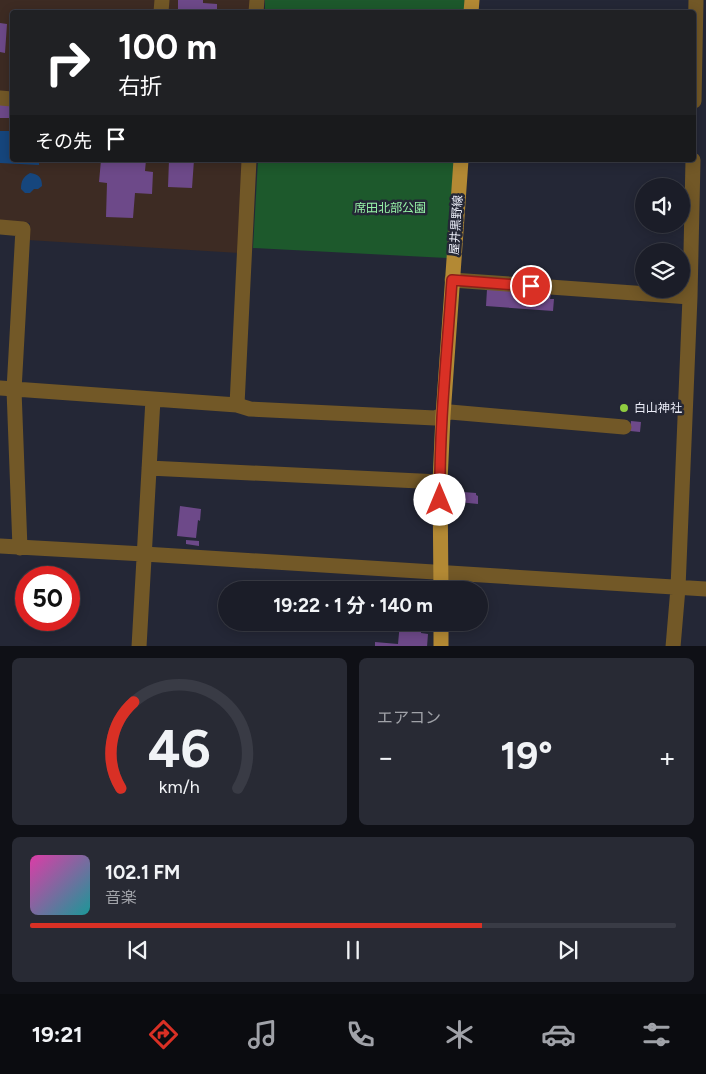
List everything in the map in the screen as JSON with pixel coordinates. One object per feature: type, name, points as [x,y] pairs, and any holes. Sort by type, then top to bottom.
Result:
[{"type":"main road","name":"屋井黒野線","points":[[442,581],[440,482],[460,162]]},
{"type":"main road","points":[[441,631],[441,646]]},
{"type":"street","points":[[237,405],[249,162]]},
{"type":"street","points":[[690,297],[692,162]]},
{"type":"street","points":[[0,227],[22,229],[7,389],[20,548]]},
{"type":"street","points":[[452,280],[635,293]]},
{"type":"street","points":[[673,646],[678,588],[690,298]]},
{"type":"street","points":[[7,389],[237,405],[250,409],[435,418],[450,412],[624,427]]},
{"type":"street","points":[[139,646],[153,399]]},
{"type":"street","points":[[149,468],[440,482]]},
{"type":"street","points":[[0,546],[706,589]]},
{"type":"shaded area","points":[[0,0],[250,0],[250,10],[10,10],[10,162],[243,162],[239,253],[28,240],[30,223],[0,221]]},
{"type":"green space","points":[[265,0],[465,0],[464,10],[265,10]]},
{"type":"green space","name":"席田北部公園","points":[[258,162],[454,162],[447,258],[253,248]]},
{"type":"water","points":[[0,131],[10,131],[10,162],[39,162],[39,165],[0,163]]},
{"type":"water","points":[[30,173],[39,176],[42,186],[30,193],[25,193],[21,189],[21,184]]},
{"type":"building","points":[[178,0],[203,0],[203,3],[217,4],[217,10],[178,10]]},
{"type":"building","points":[[0,23],[7,24],[5,53],[0,52]]},
{"type":"building","points":[[0,104],[10,105],[10,118],[0,118]]},
{"type":"building","points":[[101,162],[146,162],[145,171],[153,172],[152,194],[135,193],[133,218],[106,217],[107,183],[99,182]]},
{"type":"building","points":[[169,162],[194,162],[192,188],[168,187]]},
{"type":"building","points":[[487,289],[551,294],[550,299],[554,299],[553,311],[486,306]]},
{"type":"building","points":[[631,421],[641,422],[640,432],[630,431]]},
{"type":"building","points":[[459,493],[476,493],[478,504],[458,502]]},
{"type":"building","points":[[180,506],[201,509],[196,538],[177,536]]},
{"type":"building","points":[[186,540],[199,541],[199,546],[186,544]]},
{"type":"building","points":[[399,631],[421,631],[421,633],[428,634],[427,646],[375,646],[375,642],[398,644]]},
{"type":"place","name":"白山神社","points":[[624,408]]},
{"type":"route","points":[[440,500],[443,416],[452,280],[531,286]]}]
